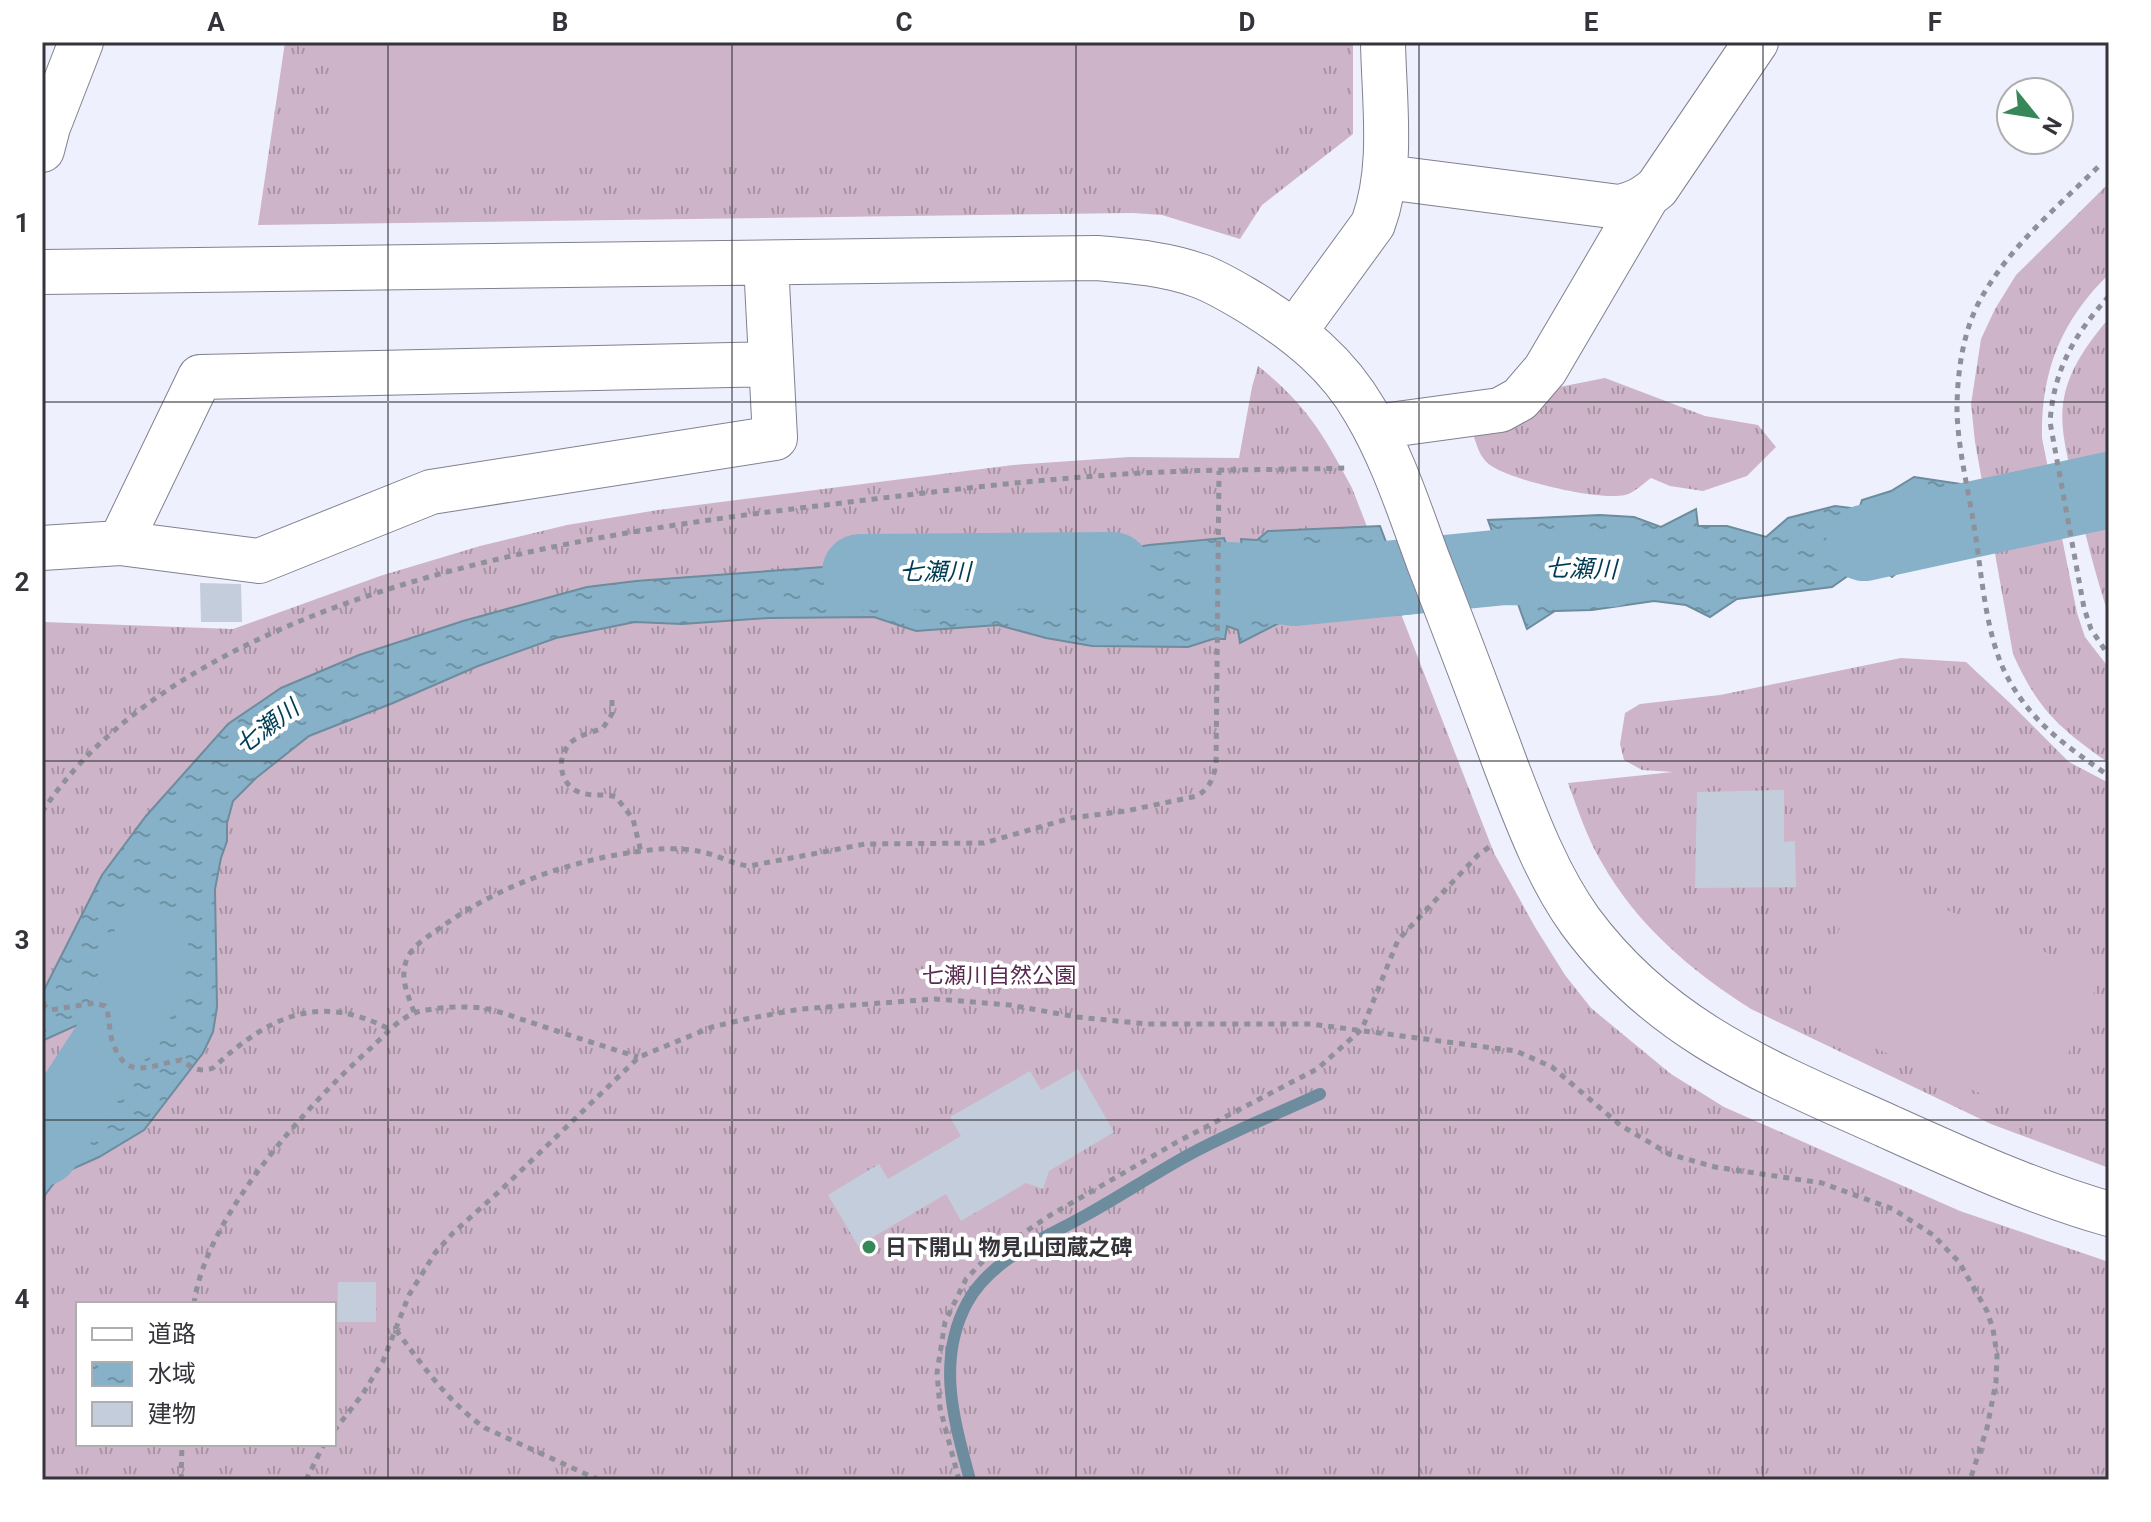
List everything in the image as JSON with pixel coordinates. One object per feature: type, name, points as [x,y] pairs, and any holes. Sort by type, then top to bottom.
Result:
[{"type":"street","points":[[42,150],[81,42]]},
{"type":"street","points":[[1295,331],[1373,224],[1386,177],[1383,42]]},
{"type":"street","points":[[1375,427],[1500,410],[1520,399],[1545,370],[1646,198],[1674,165],[1756,42]]},
{"type":"street","points":[[1386,177],[1619,207],[1646,198]]},
{"type":"street","points":[[42,272],[1067,258],[1146,263],[1200,276],[1222,286],[1295,331],[1339,375],[1375,427],[1546,861],[1579,919],[1621,969],[1677,1018],[1713,1044],[1760,1069],[2013,1182],[2109,1214]]},
{"type":"street","points":[[42,548],[120,543],[259,561],[431,492],[775,438],[766,263]]},
{"type":"street","points":[[120,543],[200,377],[771,364]]},
{"type":"path","points":[[2098,167],[2007,260],[1978,304],[1961,356],[1957,413],[1991,628],[2001,663],[2009,681],[2035,718],[2053,736],[2109,776]]},
{"type":"path","points":[[2109,296],[2072,343],[2051,402],[2050,422],[2084,608],[2091,629],[2109,656]]},
{"type":"path","points":[[42,812],[74,770],[117,727],[196,673],[273,632],[467,566],[590,540],[765,512],[1048,480],[1166,472],[1350,468]]},
{"type":"path","points":[[414,1012],[404,984],[404,968],[408,956],[420,942],[475,905],[535,878],[571,866],[662,849],[704,852],[749,866],[865,844],[984,843],[1071,818],[1126,811],[1204,792],[1210,785],[1216,765],[1219,471]]},
{"type":"path","points":[[612,700],[612,714],[603,728],[577,738],[563,752],[563,779],[578,792],[616,797],[633,819],[641,852]]},
{"type":"path","points":[[959,1480],[939,1398],[938,1356],[950,1309],[966,1279],[996,1251],[1049,1216],[1164,1149],[1317,1069],[1362,1029],[1398,940],[1478,855],[1499,839]]},
{"type":"path","points":[[336,1428],[383,1361],[420,1275],[453,1233],[639,1057],[712,1027],[746,1019],[801,1009],[935,999],[1010,1005],[1077,1017],[1147,1024],[1186,1026],[1261,1022],[1362,1029],[1528,1054],[1552,1067],[1620,1125],[1669,1154],[1715,1167],[1840,1188],[1893,1209],[1923,1228],[1959,1262],[1987,1311],[1993,1329],[1997,1355],[1996,1382],[1987,1428],[1970,1480]]},
{"type":"path","points":[[42,1004],[50,1010],[94,1003],[105,1006],[113,1044],[125,1064],[140,1069],[181,1060],[192,1068],[213,1068],[266,1026],[316,1012],[365,1016],[389,1029]]},
{"type":"path","points":[[194,1302],[207,1257],[240,1198],[310,1106],[389,1029],[414,1012],[439,1008],[484,1008],[639,1057]]},
{"type":"path","points":[[396,1330],[437,1385],[470,1417],[485,1428],[599,1480]]},
{"type":"path","points":[[181,1480],[182,1446]]},
{"type":"path","points":[[306,1480],[323,1446]]},
{"type":"path","points":[[1975,1468],[1979,1480]]},
{"type":"green space","points":[[285,42],[1353,42],[1353,134],[1262,205],[1240,239],[1162,215],[1133,213],[258,225]]},
{"type":"green space","points":[[331,42],[1313,42],[1313,110],[1261,164],[332,169]]},
{"type":"green space","points":[[2109,183],[2109,274],[2078,310],[2057,348],[2045,391],[2042,438],[2077,613],[2085,637],[2109,668],[2109,763],[2052,717],[2032,690],[2013,654],[1971,404],[1981,339],[2016,275]]},
{"type":"green space","points":[[2109,318],[2109,616],[2079,506],[2062,421],[2064,398],[2076,365]]},
{"type":"green space","name":"七瀬川自然公園","points":[[1258,366],[1301,407],[1323,436],[1352,488],[1494,853],[1565,975],[1591,1008],[1671,1074],[1724,1107],[1960,1211],[2109,1262],[2109,1480],[42,1480],[44,622],[233,629],[380,576],[480,546],[567,525],[658,510],[1013,465],[1129,457],[1239,458]]},
{"type":"green space","points":[[1605,378],[1705,416],[1758,425],[1776,447],[1747,476],[1703,491],[1670,486],[1651,478],[1628,494],[1613,496],[1538,484],[1504,472],[1483,458],[1474,437],[1484,422],[1549,389]]},
{"type":"green space","points":[[1901,658],[1966,662],[2069,762],[2109,783],[2109,1168],[1991,1124],[1751,1009],[1707,979],[1649,926],[1616,886],[1583,824],[1568,783],[1673,772],[1642,770],[1624,760],[1620,744],[1625,713],[1640,704],[1720,695]]},
{"type":"green space","points":[[1863,874],[2101,976],[2040,1119],[1802,1017]]},
{"type":"water","points":[[1914,477],[1960,484],[1973,549],[1932,545],[1892,577],[1882,568],[1852,573],[1832,587],[1737,599],[1710,617],[1686,605],[1654,601],[1592,610],[1555,611],[1527,629],[1488,520],[1600,515],[1634,517],[1661,527],[1696,509],[1698,526],[1727,526],[1766,537],[1788,518],[1835,506],[1859,509],[1862,500],[1891,491]]},
{"type":"water","points":[[1380,526],[1389,550],[1321,565],[1321,575],[1392,604],[1409,600],[1414,613],[1396,615],[1340,601],[1328,602],[1240,643],[1238,630],[1227,626],[1225,639],[1213,639],[1188,647],[1092,646],[998,625],[916,631],[874,617],[769,618],[682,624],[635,622],[556,638],[478,666],[309,736],[256,778],[233,801],[215,889],[217,1007],[213,1032],[203,1053],[144,1130],[99,1157],[61,1174],[45,1195],[42,1218],[42,1138],[47,1145],[94,1110],[110,1080],[117,1049],[97,1023],[75,1026],[42,1041],[42,994],[102,875],[146,816],[228,724],[281,688],[359,655],[463,621],[587,587],[864,564],[931,565],[970,571],[1018,569],[1149,545],[1224,538],[1230,555],[1242,551],[1241,539],[1257,540],[1268,531]]},
{"type":"building","points":[[200,583],[241,584],[242,622],[201,622]]},
{"type":"building","points":[[1784,790],[1784,842],[1795,841],[1796,887],[1695,888],[1697,792]]},
{"type":"building","points":[[1078,1069],[1114,1132],[1049,1171],[1043,1189],[1026,1183],[961,1221],[946,1194],[858,1246],[828,1195],[879,1164],[888,1179],[961,1136],[950,1117],[1030,1071],[1041,1090]]},
{"type":"building","points":[[338,1282],[376,1282],[376,1322],[337,1322]]},
{"type":"waterway","name":"七瀬川","points":[[1864,543],[2109,490]]},
{"type":"waterway","name":"七瀬川","points":[[1231,580],[1295,588],[1505,567],[1611,569]]},
{"type":"waterway","name":"七瀬川","points":[[860,572],[1113,570]]},
{"type":"waterway","name":"七瀬川","points":[[42,1148],[134,1007],[150,944]]},
{"type":"waterway","points":[[970,1480],[954,1413],[950,1369],[958,1325],[977,1287],[1005,1261],[1183,1158],[1320,1094]]},
{"type":"place","name":"日下開山 物見山団蔵之碑","points":[[869,1247]]}]
